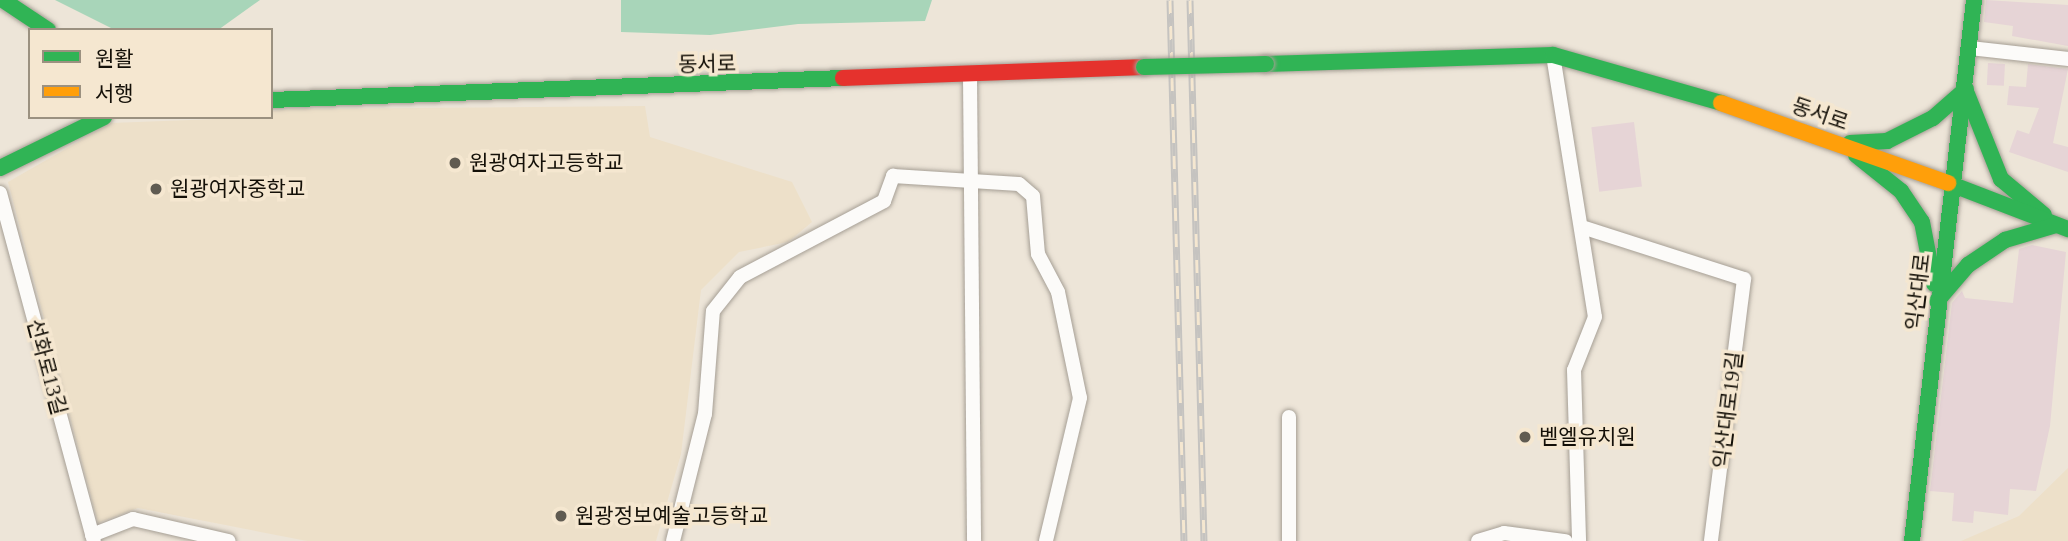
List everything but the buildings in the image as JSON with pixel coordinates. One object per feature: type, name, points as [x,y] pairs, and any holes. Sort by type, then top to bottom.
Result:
[{"type":"street","points":[[3,0],[45,28]]},
{"type":"street","name":"익산대로","points":[[1912,541],[1937,301],[1966,89],[1975,0]]},
{"type":"street","points":[[1970,48],[2068,60]]},
{"type":"street","points":[[1553,55],[1585,228],[1595,317],[1574,370],[1579,541]]},
{"type":"street","name":"동서로","points":[[273,100],[970,76],[1144,67],[1553,55],[1632,74],[1842,143],[2062,227]]},
{"type":"street","points":[[970,76],[974,541]]},
{"type":"street","points":[[1842,143],[1887,141],[1933,118],[1966,89],[2001,178],[2062,227]]},
{"type":"street","points":[[0,168],[100,119]]},
{"type":"street","points":[[1842,143],[1901,191],[1922,222],[1937,301]]},
{"type":"street","points":[[673,541],[705,414],[713,311],[740,277],[884,201],[893,176],[1019,184],[1033,196],[1038,254],[1058,292],[1080,398],[1046,541]]},
{"type":"street","name":"선화로13길","points":[[0,193],[93,538]]},
{"type":"street","points":[[1937,301],[1968,265],[2005,240],[2062,227]]},
{"type":"street","name":"익산대로19길","points":[[1585,228],[1744,279],[1711,541]]},
{"type":"street","points":[[1289,417],[1289,541]]},
{"type":"street","points":[[93,538],[133,519],[228,541]]},
{"type":"street","points":[[1478,541],[1504,533],[1565,541]]},
{"type":"shaded area","points":[[645,106],[650,137],[792,182],[812,222],[788,242],[739,252],[701,290],[681,454],[656,541],[307,541],[138,508],[98,523],[8,182],[111,123],[273,119],[273,111]]},
{"type":"shaded area","points":[[2068,468],[2068,541],[1961,541],[2019,516]]},
{"type":"green space","points":[[55,0],[260,0],[221,28],[111,28]]},
{"type":"green space","points":[[621,0],[932,0],[925,21],[798,24],[710,35],[621,32]]},
{"type":"railway","points":[[1170,0],[1184,541]]},
{"type":"railway","points":[[1190,0],[1204,541]]},
{"type":"traffic: fast","points":[[3,0],[45,28]]},
{"type":"traffic: fast","points":[[1912,541],[1974,0]]},
{"type":"traffic: fast","points":[[1266,64],[1553,55],[1721,103]]},
{"type":"traffic: fast","points":[[1144,67],[1266,64]]},
{"type":"traffic: fast","points":[[273,100],[843,78]]},
{"type":"traffic: fast","points":[[1850,143],[1887,141],[1933,118],[1966,89]]},
{"type":"traffic: fast","points":[[1967,94],[2001,179],[2044,215]]},
{"type":"traffic: fast","points":[[0,168],[100,119]]},
{"type":"traffic: fast","points":[[1856,155],[1901,191],[1922,222],[1934,284]]},
{"type":"traffic: fast","points":[[1948,183],[2068,229]]},
{"type":"traffic: fast","points":[[1937,301],[1968,265],[2005,240],[2056,225]]},
{"type":"traffic: slow","points":[[1721,103],[1948,183]]},
{"type":"traffic: jam","points":[[843,78],[1144,67]]},
{"type":"place","name":"원광여자고등학교","points":[[455,163]]},
{"type":"place","name":"원광여자중학교","points":[[156,189]]},
{"type":"place","name":"벧엘유치원","points":[[1525,437]]},
{"type":"place","name":"원광정보예술고등학교","points":[[561,516]]}]
